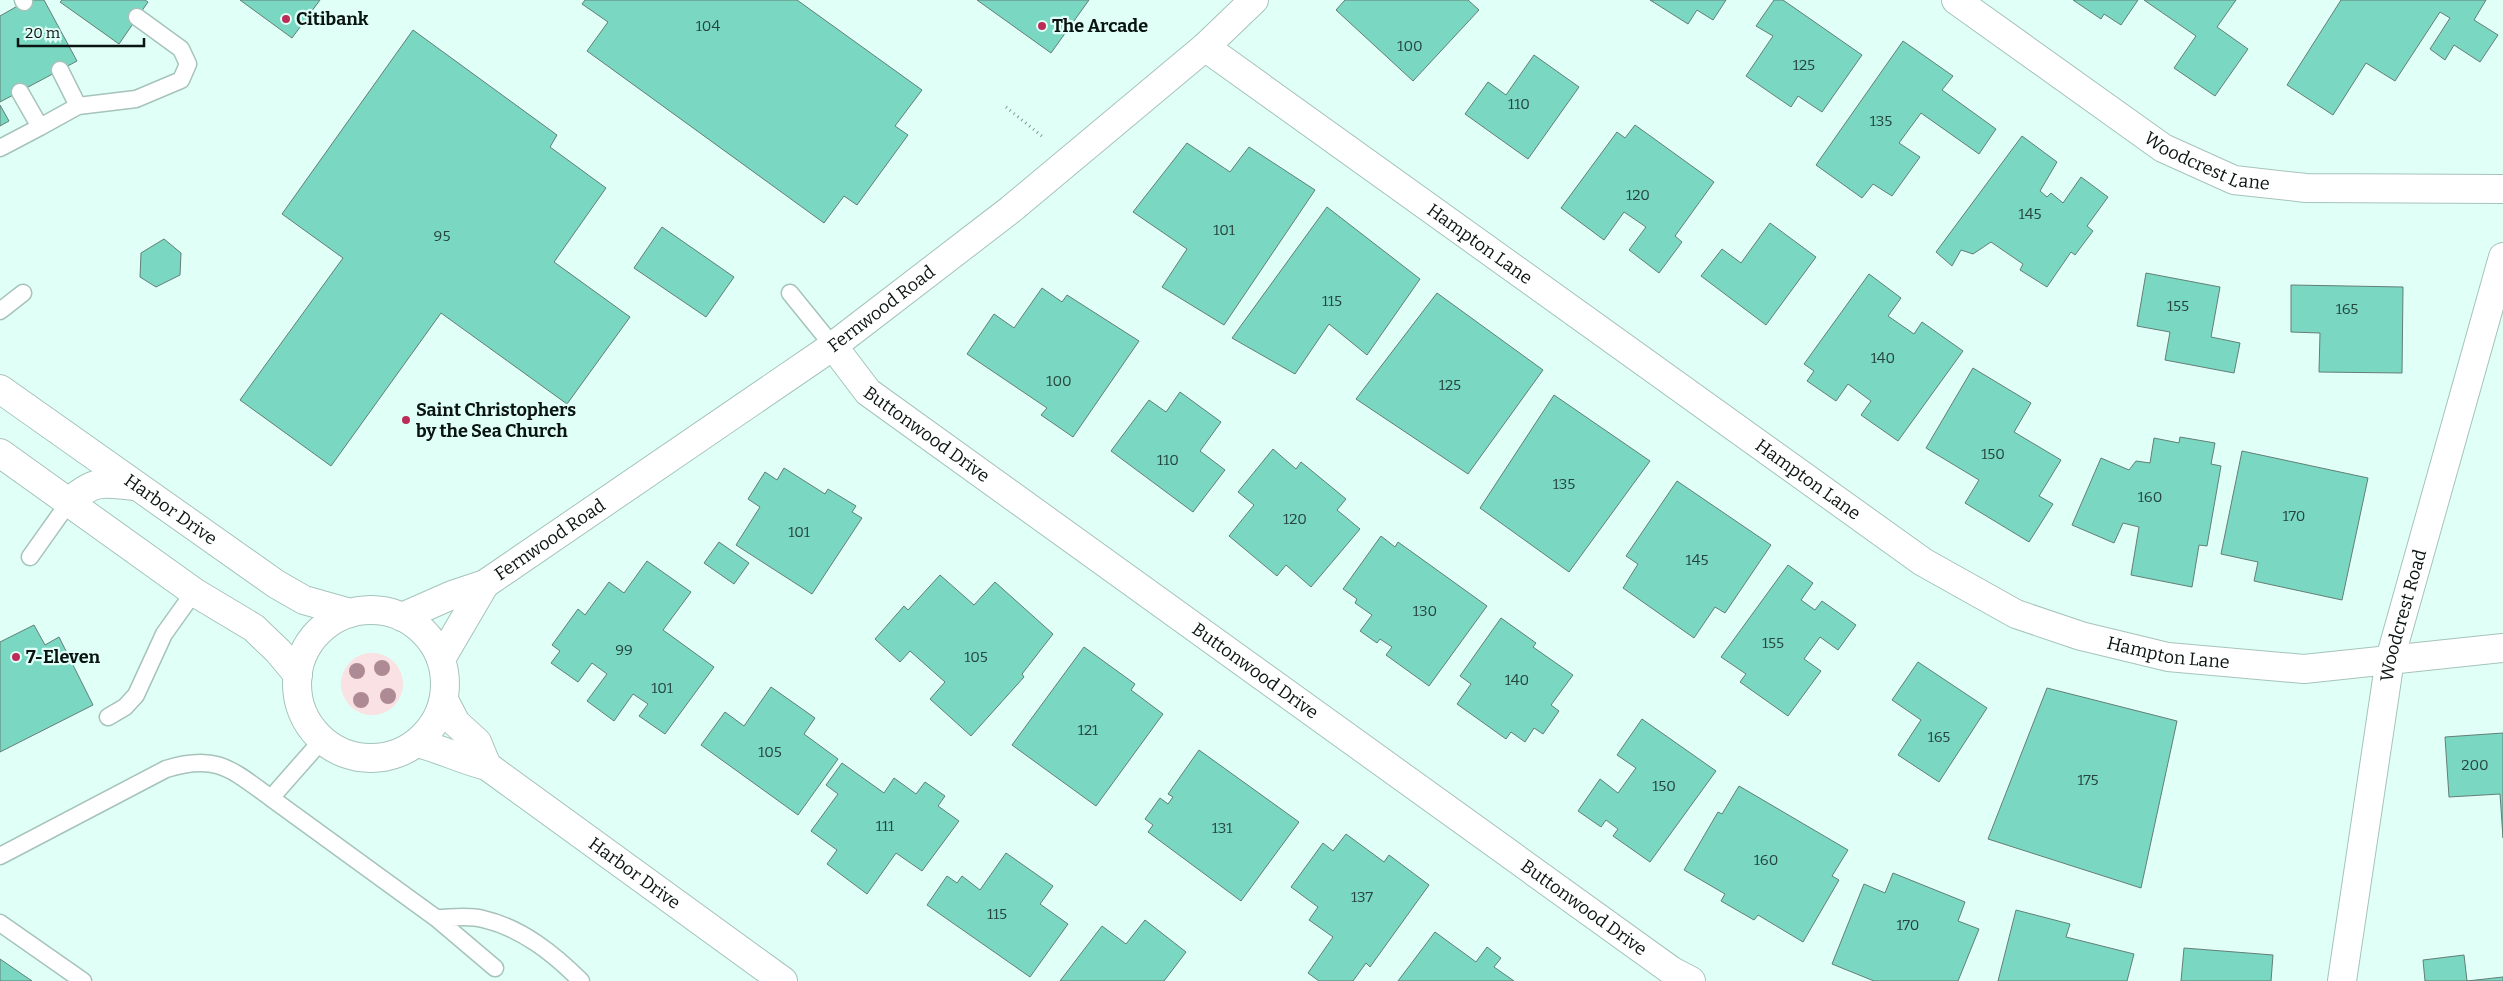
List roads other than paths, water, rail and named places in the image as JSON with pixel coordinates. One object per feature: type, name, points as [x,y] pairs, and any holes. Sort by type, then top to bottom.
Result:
[{"type":"street","name":"Fernwood Road","points":[[402,617],[452,595],[485,584],[833,346],[1010,210],[1205,47],[1254,0]]},
{"type":"street","name":"Woodcrest Lane","points":[[1956,0],[2162,148],[2234,180],[2306,188],[2503,189]]},
{"type":"street","name":"Hampton Lane","points":[[1205,47],[1922,562],[2016,614],[2081,636],[2168,656],[2304,669],[2503,648]]},
{"type":"street","name":"Woodcrest Road","points":[[2342,981],[2390,659],[2503,257]]},
{"type":"street","name":"Buttonwood Drive","points":[[833,346],[868,392],[1672,971],[1691,981]]},
{"type":"street","name":"Harbor Drive","points":[[0,389],[134,486],[290,593],[304,600],[350,613]]},
{"type":"street","points":[[0,453],[194,592],[254,628],[278,651],[298,675]]},
{"type":"street","points":[[69,502],[85,489],[103,482],[134,486]]},
{"type":"street","name":"Fernwood Road","points":[[441,659],[485,584]]},
{"type":"street","points":[[370,610],[402,617],[426,635],[441,659],[444,670],[444,700],[432,727],[417,743],[398,753],[377,758],[354,756],[334,748],[322,740],[310,726],[302,711],[298,696],[298,675],[303,654],[314,636],[330,622],[350,613],[370,610]]},
{"type":"street","points":[[444,700],[456,723],[477,742],[487,766]]},
{"type":"street","name":"Harbor Drive","points":[[417,743],[487,766],[783,981]]},
{"type":"lane","points":[[0,148],[78,106],[136,99],[181,80],[188,64],[181,49],[137,17]]},
{"type":"lane","points":[[60,70],[78,106]]},
{"type":"lane","points":[[20,92],[40,127]]},
{"type":"lane","points":[[0,310],[23,293]]},
{"type":"lane","points":[[790,293],[833,346]]},
{"type":"lane","points":[[30,557],[69,502]]},
{"type":"lane","points":[[108,717],[125,707],[136,695],[164,634],[194,592]]},
{"type":"lane","points":[[272,798],[322,740]]},
{"type":"lane","points":[[0,856],[166,769],[201,762],[218,764],[234,772],[272,798],[436,918],[495,968]]},
{"type":"lane","points":[[436,918],[482,918],[505,927],[548,951],[581,981]]},
{"type":"lane","points":[[0,923],[83,981]]},
{"type":"place","name":"Citibank","points":[[286,19]]},
{"type":"place","name":"The Arcade","points":[[1042,26]]},
{"type":"place","name":"Saint Christophers by the Sea Church","points":[[406,420]]},
{"type":"place","name":"7-Eleven","points":[[16,657]]}]
